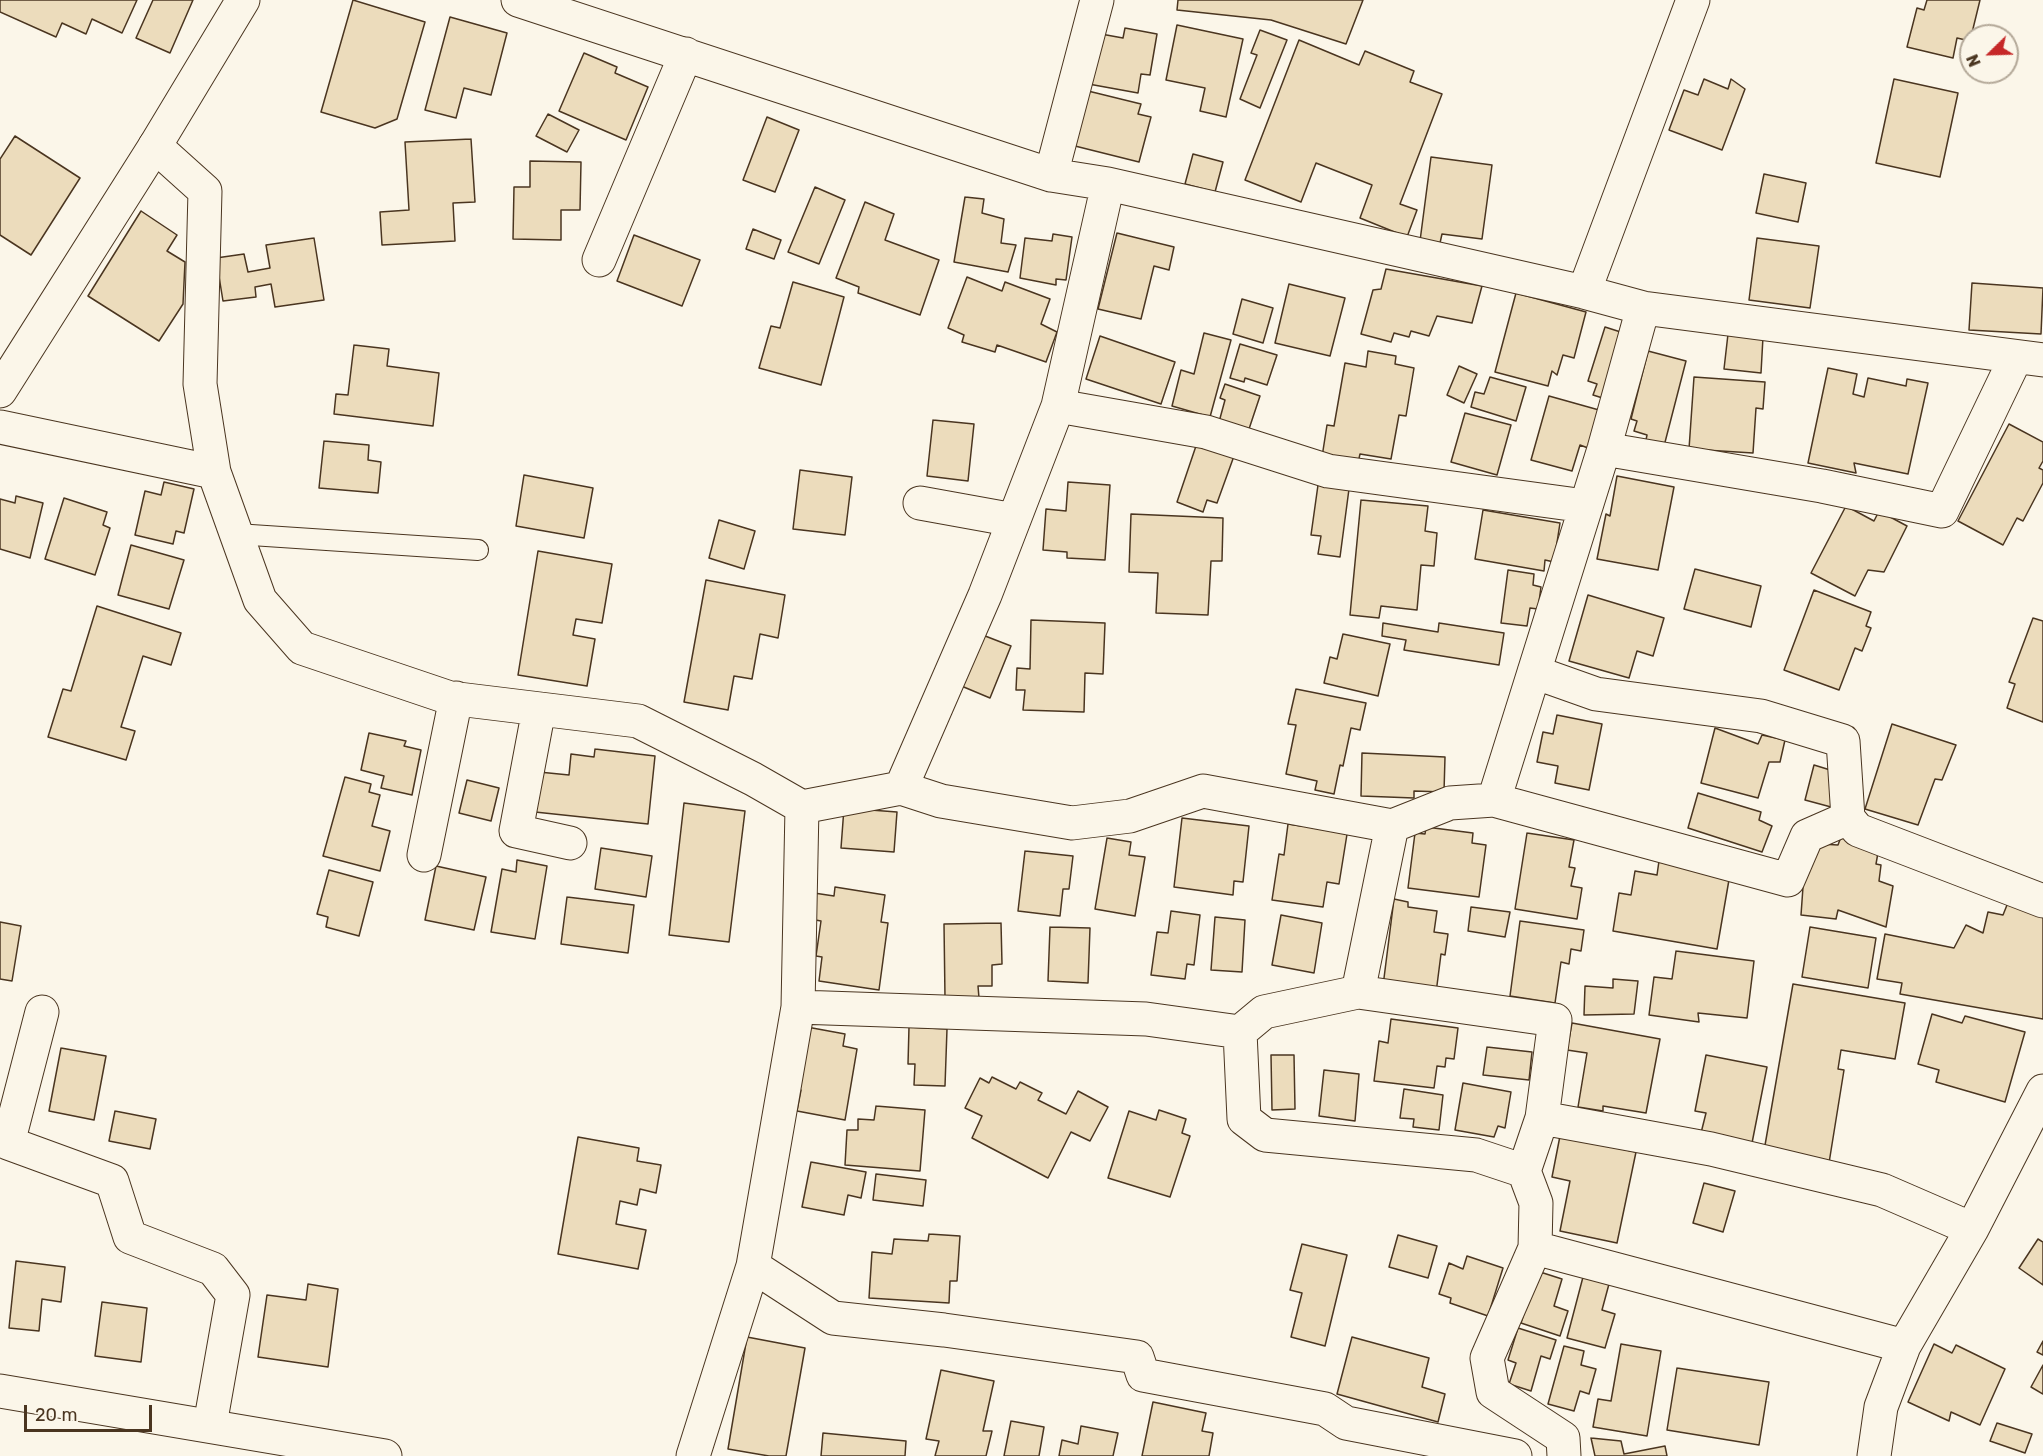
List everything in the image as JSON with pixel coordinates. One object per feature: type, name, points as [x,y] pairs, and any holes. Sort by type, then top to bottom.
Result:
[{"type":"street","points":[[0,391],[155,146],[243,0]]},
{"type":"street","points":[[518,0],[1052,175],[1108,184],[1584,292],[1643,308],[2030,358],[1942,511],[1822,486],[1604,449]]},
{"type":"street","points":[[1052,175],[1097,0]]},
{"type":"street","points":[[1584,292],[1693,0]]},
{"type":"street","points":[[599,261],[686,54]]},
{"type":"street","points":[[155,146],[205,190],[200,384],[214,472],[260,600],[302,648],[450,698],[638,722],[753,779],[802,807],[901,788],[940,801],[1072,824],[1130,816],[1203,791],[1392,826],[1450,802],[1494,800],[1788,880],[1808,836],[1848,818]]},
{"type":"street","points":[[901,788],[985,595],[1058,406],[1108,184]]},
{"type":"street","points":[[1494,800],[1604,449],[1643,308]]},
{"type":"street","points":[[1058,406],[1206,432],[1328,471],[1585,506]]},
{"type":"street","points":[[0,427],[214,472]]},
{"type":"street","points":[[920,503],[1014,520]]},
{"type":"street","points":[[1534,672],[1596,694],[1761,716],[1843,741],[1848,818],[1858,830],[2043,901]]},
{"type":"street","points":[[424,855],[456,698]]},
{"type":"street","points":[[539,709],[516,831],[570,843]]},
{"type":"street","points":[[693,1456],[753,1266],[798,1007],[802,807]]},
{"type":"street","points":[[1358,992],[1392,826]]},
{"type":"street","points":[[798,1007],[1146,1019],[1240,1032],[1264,1012],[1358,992],[1555,1020],[1542,1118],[1524,1171],[1536,1203],[1534,1248],[1487,1358],[1493,1392],[1563,1438],[1564,1456]]},
{"type":"street","points":[[42,1012],[8,1143],[112,1181],[130,1237],[213,1269],[233,1295],[210,1425]]},
{"type":"street","points":[[1240,1032],[1244,1119],[1264,1135],[1476,1155],[1524,1171]]},
{"type":"street","points":[[1874,1456],[1881,1407],[1904,1346],[1972,1229],[2043,1091]]},
{"type":"street","points":[[1542,1118],[1711,1149],[1882,1190],[1972,1229]]},
{"type":"street","points":[[1534,1248],[1904,1346]]},
{"type":"street","points":[[753,1266],[833,1318],[944,1330],[1137,1357],[1143,1375],[1325,1409],[1346,1423],[1515,1456]]},
{"type":"street","points":[[0,1391],[385,1456]]},
{"type":"lane","points":[[236,534],[478,550]]},
{"type":"building","points":[[0,0],[137,0],[122,33],[92,19],[86,34],[62,23],[56,37],[0,12]]},
{"type":"building","points":[[153,0],[193,0],[170,53],[136,38]]},
{"type":"building","points":[[353,0],[425,22],[397,119],[375,128],[321,112]]},
{"type":"building","points":[[1178,0],[1363,0],[1346,44],[1271,20],[1177,10]]},
{"type":"building","points":[[1927,0],[1980,0],[1974,24],[1959,24],[1959,38],[1957,38],[1953,58],[1907,47],[1917,8],[1924,10]]},
{"type":"building","points":[[450,17],[507,33],[491,95],[464,88],[456,118],[425,110]]},
{"type":"building","points":[[1177,25],[1243,39],[1226,117],[1200,111],[1205,88],[1166,80]]},
{"type":"building","points":[[1125,28],[1157,34],[1150,75],[1141,74],[1138,93],[1083,83],[1101,34],[1123,38]]},
{"type":"building","points":[[1260,30],[1287,40],[1260,108],[1240,99],[1257,55],[1251,53]]},
{"type":"building","points":[[1299,40],[1359,65],[1365,51],[1414,71],[1410,82],[1442,94],[1400,204],[1417,210],[1407,237],[1360,218],[1372,185],[1316,163],[1301,202],[1245,180]]},
{"type":"building","points":[[584,53],[617,67],[615,73],[648,87],[626,140],[559,111]]},
{"type":"building","points":[[1704,79],[1728,89],[1731,79],[1745,89],[1722,150],[1669,130],[1684,90],[1698,95]]},
{"type":"building","points":[[1894,79],[1958,93],[1940,177],[1876,163]]},
{"type":"building","points":[[1084,90],[1141,104],[1138,114],[1151,117],[1139,162],[1071,145]]},
{"type":"building","points":[[548,114],[579,130],[567,152],[536,136]]},
{"type":"building","points":[[767,117],[799,130],[775,192],[743,180]]},
{"type":"building","points":[[15,136],[80,178],[31,255],[0,235],[0,159]]},
{"type":"building","points":[[471,139],[475,202],[453,203],[455,241],[382,245],[380,212],[409,210],[405,142]]},
{"type":"building","points":[[1193,154],[1223,162],[1215,192],[1185,184]]},
{"type":"building","points":[[1431,157],[1492,165],[1482,239],[1442,234],[1440,243],[1420,241]]},
{"type":"building","points":[[530,161],[581,162],[580,210],[561,210],[561,240],[513,239],[514,187],[530,187]]},
{"type":"building","points":[[1764,174],[1806,183],[1798,222],[1756,213]]},
{"type":"building","points":[[815,187],[845,200],[819,264],[788,252]]},
{"type":"building","points":[[965,197],[984,199],[982,213],[1004,219],[1001,243],[1016,245],[1008,272],[954,262]]},
{"type":"building","points":[[865,202],[894,214],[885,240],[939,260],[920,315],[858,293],[859,287],[836,278]]},
{"type":"building","points":[[141,211],[177,235],[167,251],[185,262],[183,304],[159,341],[88,296]]},
{"type":"building","points":[[753,229],[781,240],[774,259],[746,249]]},
{"type":"building","points":[[1117,233],[1174,247],[1169,270],[1154,266],[1141,319],[1098,309]]},
{"type":"building","points":[[1053,234],[1072,237],[1066,280],[1056,279],[1056,285],[1020,278],[1025,238],[1052,241]]},
{"type":"building","points":[[634,235],[700,260],[682,306],[617,281]]},
{"type":"building","points":[[314,238],[324,300],[275,307],[271,284],[255,287],[256,297],[223,301],[216,258],[244,254],[248,272],[270,268],[266,245]]},
{"type":"building","points":[[1757,238],[1819,246],[1810,308],[1749,300]]},
{"type":"building","points":[[1386,269],[1482,286],[1472,323],[1437,316],[1429,336],[1411,331],[1409,337],[1394,333],[1391,342],[1361,334],[1373,290],[1381,289]]},
{"type":"building","points":[[967,277],[1002,291],[1005,282],[1050,299],[1041,324],[1057,332],[1046,362],[997,345],[995,352],[962,342],[964,335],[948,328]]},
{"type":"building","points":[[793,282],[844,297],[821,385],[759,368],[771,326],[780,328]]},
{"type":"building","points":[[1972,283],[2043,288],[2041,334],[1969,330]]},
{"type":"building","points":[[1289,284],[1345,298],[1330,356],[1275,343]]},
{"type":"building","points":[[1516,293],[1586,312],[1574,358],[1563,355],[1557,375],[1552,371],[1548,386],[1495,372]]},
{"type":"building","points":[[1242,299],[1273,308],[1263,343],[1233,334]]},
{"type":"building","points":[[1605,327],[1630,335],[1609,400],[1593,395],[1597,384],[1588,381]]},
{"type":"building","points":[[1204,333],[1231,340],[1210,417],[1172,406],[1181,370],[1194,374]]},
{"type":"building","points":[[1728,334],[1763,337],[1761,373],[1724,369]]},
{"type":"building","points":[[1100,336],[1175,362],[1161,404],[1086,379]]},
{"type":"building","points":[[1240,344],[1277,355],[1267,385],[1245,378],[1244,382],[1230,378]]},
{"type":"building","points":[[354,345],[389,349],[387,366],[439,373],[433,426],[334,414],[336,394],[348,395]]},
{"type":"building","points":[[1368,351],[1396,356],[1395,364],[1414,368],[1406,416],[1399,415],[1391,459],[1360,454],[1358,463],[1322,457],[1327,425],[1334,426],[1345,363],[1366,367]]},
{"type":"building","points":[[1648,351],[1686,361],[1663,450],[1645,445],[1647,435],[1634,431],[1637,421],[1631,419]]},
{"type":"building","points":[[1459,366],[1477,374],[1464,403],[1447,395]]},
{"type":"building","points":[[1828,368],[1857,374],[1853,394],[1864,397],[1868,378],[1906,386],[1907,379],[1928,383],[1908,474],[1854,463],[1856,473],[1808,463]]},
{"type":"building","points":[[1490,377],[1526,387],[1516,421],[1471,407],[1475,392],[1484,394]]},
{"type":"building","points":[[1694,377],[1765,382],[1763,409],[1756,408],[1753,453],[1689,449]]},
{"type":"building","points":[[1225,384],[1260,396],[1248,432],[1219,422],[1225,400],[1220,398]]},
{"type":"building","points":[[1549,396],[1599,410],[1588,448],[1580,445],[1572,471],[1531,460]]},
{"type":"building","points":[[1465,413],[1511,425],[1497,475],[1451,462]]},
{"type":"building","points":[[933,420],[974,424],[968,481],[927,476]]},
{"type":"building","points":[[2009,424],[2043,442],[2043,461],[2039,468],[2043,470],[2043,483],[2023,521],[2017,518],[2003,545],[1958,521]]},
{"type":"building","points":[[324,441],[369,445],[368,460],[381,462],[378,493],[319,488]]},
{"type":"building","points":[[1197,443],[1234,456],[1217,503],[1207,500],[1203,512],[1177,502]]},
{"type":"building","points":[[800,470],[852,477],[845,535],[793,529]]},
{"type":"building","points":[[524,475],[593,488],[584,538],[516,526]]},
{"type":"building","points":[[1617,476],[1674,487],[1658,570],[1597,559],[1606,514],[1610,516]]},
{"type":"building","points":[[164,482],[194,489],[184,533],[176,531],[173,544],[135,535],[145,491],[161,495]]},
{"type":"building","points":[[1068,482],[1110,485],[1105,560],[1067,558],[1067,552],[1043,550],[1046,509],[1066,511]]},
{"type":"building","points":[[1318,485],[1349,489],[1340,557],[1318,554],[1321,536],[1311,535]]},
{"type":"building","points":[[16,496],[43,503],[30,558],[0,549],[0,499],[15,503]]},
{"type":"building","points":[[64,498],[107,512],[103,525],[110,528],[95,575],[45,559]]},
{"type":"building","points":[[1361,500],[1428,506],[1425,531],[1437,533],[1434,566],[1421,565],[1417,610],[1381,606],[1379,618],[1350,615]]},
{"type":"building","points":[[1846,506],[1874,521],[1879,511],[1907,526],[1884,572],[1868,570],[1855,596],[1811,573]]},
{"type":"building","points":[[1483,510],[1560,523],[1554,562],[1545,560],[1544,571],[1475,559]]},
{"type":"building","points":[[1131,514],[1223,518],[1222,561],[1211,561],[1208,615],[1156,613],[1158,573],[1129,572]]},
{"type":"building","points":[[719,520],[755,531],[744,569],[709,558]]},
{"type":"building","points":[[131,545],[184,560],[169,609],[118,595]]},
{"type":"building","points":[[538,551],[612,564],[602,623],[576,619],[573,635],[595,639],[587,686],[518,675]]},
{"type":"building","points":[[1695,569],[1761,586],[1751,627],[1684,609]]},
{"type":"building","points":[[1508,570],[1534,574],[1533,585],[1541,587],[1538,609],[1530,608],[1527,626],[1501,623]]},
{"type":"building","points":[[706,580],[785,595],[778,638],[760,634],[752,679],[734,676],[728,710],[684,702]]},
{"type":"building","points":[[1814,590],[1871,612],[1866,626],[1871,628],[1862,651],[1855,648],[1839,690],[1784,670]]},
{"type":"building","points":[[1588,595],[1664,618],[1653,656],[1637,651],[1629,678],[1569,661]]},
{"type":"building","points":[[97,606],[181,633],[171,665],[143,656],[121,727],[135,731],[126,760],[48,737],[63,689],[71,691]]},
{"type":"building","points":[[2033,618],[2043,621],[2043,722],[2007,708],[2015,684],[2009,682]]},
{"type":"building","points":[[1031,620],[1105,623],[1103,674],[1085,673],[1084,712],[1023,710],[1025,690],[1016,690],[1017,668],[1030,669]]},
{"type":"building","points":[[1383,623],[1438,632],[1439,623],[1504,633],[1499,665],[1404,650],[1406,640],[1382,636]]},
{"type":"building","points":[[980,634],[1011,646],[990,698],[959,685]]},
{"type":"building","points":[[1343,634],[1390,644],[1378,696],[1324,683],[1330,657],[1337,659]]},
{"type":"building","points":[[1296,689],[1366,703],[1360,730],[1351,728],[1334,794],[1315,790],[1317,781],[1286,774],[1296,725],[1288,724]]},
{"type":"building","points":[[1557,715],[1602,724],[1589,790],[1555,783],[1558,766],[1537,762],[1543,732],[1553,734]]},
{"type":"building","points":[[1892,724],[1956,745],[1942,780],[1935,779],[1918,825],[1865,809]]},
{"type":"building","points":[[1715,728],[1758,744],[1762,735],[1785,740],[1780,762],[1769,762],[1758,798],[1701,783]]},
{"type":"building","points":[[369,733],[406,741],[404,746],[421,750],[412,795],[381,788],[384,776],[361,770]]},
{"type":"building","points":[[595,749],[655,756],[648,824],[535,812],[539,772],[569,775],[571,754],[594,757]]},
{"type":"building","points":[[1362,753],[1445,757],[1444,792],[1414,791],[1414,798],[1361,796]]},
{"type":"building","points":[[1814,765],[1840,773],[1831,807],[1805,800]]},
{"type":"building","points":[[345,777],[371,784],[369,792],[380,795],[372,826],[390,831],[380,871],[323,856]]},
{"type":"building","points":[[467,780],[499,788],[491,821],[459,813]]},
{"type":"building","points":[[1698,793],[1761,812],[1759,820],[1772,826],[1762,852],[1688,828]]},
{"type":"building","points":[[684,803],[745,811],[729,942],[669,935]]},
{"type":"building","points":[[844,808],[897,812],[894,852],[841,848]]},
{"type":"building","points":[[1182,818],[1249,826],[1243,882],[1234,881],[1233,895],[1174,887]]},
{"type":"building","points":[[1302,821],[1348,828],[1339,884],[1327,882],[1323,907],[1272,900],[1279,854],[1284,855],[1288,824],[1301,826]]},
{"type":"building","points":[[1426,827],[1473,833],[1472,843],[1486,845],[1479,897],[1408,888],[1415,833],[1425,834]]},
{"type":"building","points":[[1527,833],[1574,840],[1569,867],[1575,868],[1571,886],[1582,888],[1577,919],[1515,909]]},
{"type":"building","points":[[1842,834],[1879,847],[1876,864],[1881,865],[1879,881],[1893,886],[1886,927],[1838,910],[1836,919],[1801,915],[1804,873],[1821,844],[1838,845]]},
{"type":"building","points":[[1107,838],[1131,842],[1129,855],[1145,857],[1135,916],[1095,909]]},
{"type":"building","points":[[601,848],[652,856],[646,897],[595,889]]},
{"type":"building","points":[[1025,851],[1073,856],[1069,889],[1063,889],[1060,916],[1018,911]]},
{"type":"building","points":[[517,860],[547,866],[535,939],[491,932],[502,869],[516,872]]},
{"type":"building","points":[[1659,861],[1730,874],[1717,949],[1613,931],[1619,893],[1631,895],[1635,871],[1657,875]]},
{"type":"building","points":[[436,866],[486,877],[474,930],[425,920]]},
{"type":"building","points":[[329,870],[373,882],[359,936],[326,927],[328,917],[317,914]]},
{"type":"building","points":[[835,887],[885,895],[881,922],[888,923],[879,990],[819,981],[822,957],[816,956],[821,921],[810,919],[814,893],[834,896]]},
{"type":"building","points":[[567,897],[634,905],[628,953],[561,944]]},
{"type":"building","points":[[1394,899],[1408,902],[1408,907],[1437,911],[1434,932],[1448,934],[1445,955],[1441,954],[1436,993],[1383,986]]},
{"type":"building","points":[[2009,900],[2043,910],[2043,1019],[1900,994],[1902,983],[1877,979],[1885,934],[1954,948],[1966,925],[1983,933],[1988,912],[2003,915]]},
{"type":"building","points":[[1471,907],[1510,912],[1505,937],[1468,931]]},
{"type":"building","points":[[1171,911],[1200,915],[1194,965],[1187,964],[1185,979],[1151,975],[1157,932],[1168,933]]},
{"type":"building","points":[[1281,915],[1322,923],[1314,973],[1272,965]]},
{"type":"building","points":[[1215,917],[1245,920],[1242,972],[1211,970]]},
{"type":"building","points":[[1520,921],[1584,930],[1581,951],[1571,949],[1569,964],[1561,962],[1555,1003],[1510,996]]},
{"type":"building","points":[[0,922],[21,926],[12,981],[0,979]]},
{"type":"building","points":[[1001,923],[1002,964],[992,965],[992,986],[978,986],[979,998],[945,998],[944,924]]},
{"type":"building","points":[[1050,927],[1090,928],[1088,983],[1048,981]]},
{"type":"building","points":[[1810,927],[1876,938],[1868,988],[1802,977]]},
{"type":"building","points":[[1676,951],[1754,961],[1747,1018],[1698,1013],[1699,1022],[1649,1015],[1654,977],[1672,979]]},
{"type":"building","points":[[1613,979],[1638,981],[1634,1014],[1584,1015],[1585,986],[1613,988]]},
{"type":"building","points":[[1793,984],[1905,1003],[1895,1059],[1841,1050],[1838,1069],[1844,1070],[1829,1163],[1764,1151]]},
{"type":"building","points":[[1932,1014],[1962,1023],[1965,1016],[2025,1032],[2005,1102],[1936,1082],[1939,1070],[1918,1064]]},
{"type":"building","points":[[1391,1019],[1458,1028],[1454,1059],[1446,1058],[1445,1067],[1437,1066],[1434,1088],[1374,1081],[1379,1041],[1388,1043]]},
{"type":"building","points":[[1572,1023],[1660,1039],[1646,1113],[1603,1106],[1603,1111],[1578,1107],[1587,1053],[1567,1050]]},
{"type":"building","points":[[807,1027],[845,1034],[843,1046],[857,1049],[845,1120],[797,1111],[801,1090],[796,1089]]},
{"type":"building","points":[[909,1027],[947,1029],[945,1086],[914,1085],[915,1064],[908,1064]]},
{"type":"building","points":[[1487,1047],[1532,1052],[1529,1080],[1483,1075]]},
{"type":"building","points":[[61,1048],[106,1056],[94,1120],[49,1111]]},
{"type":"building","points":[[1271,1055],[1294,1055],[1295,1109],[1272,1110]]},
{"type":"building","points":[[1706,1055],[1767,1067],[1752,1143],[1701,1133],[1706,1113],[1695,1111]]},
{"type":"building","points":[[1324,1070],[1359,1074],[1355,1121],[1319,1116]]},
{"type":"building","points":[[992,1077],[1016,1089],[1020,1082],[1042,1093],[1038,1100],[1066,1114],[1078,1091],[1108,1107],[1090,1141],[1071,1132],[1048,1178],[972,1138],[982,1116],[965,1108],[980,1078],[989,1083]]},
{"type":"building","points":[[1463,1083],[1511,1092],[1505,1128],[1498,1126],[1494,1137],[1455,1130]]},
{"type":"building","points":[[1404,1089],[1443,1095],[1439,1130],[1413,1127],[1414,1119],[1400,1118]]},
{"type":"building","points":[[876,1106],[925,1110],[920,1171],[845,1165],[847,1130],[858,1130],[858,1119],[874,1120]]},
{"type":"building","points":[[1159,1110],[1186,1119],[1182,1133],[1190,1136],[1170,1197],[1108,1178],[1129,1111],[1156,1120]]},
{"type":"building","points":[[115,1111],[156,1119],[150,1149],[109,1141]]},
{"type":"building","points":[[1560,1136],[1636,1152],[1617,1243],[1560,1231],[1570,1181],[1552,1177]]},
{"type":"building","points":[[578,1137],[639,1148],[637,1161],[661,1165],[656,1193],[640,1189],[637,1205],[620,1201],[616,1224],[646,1230],[638,1269],[558,1254]]},
{"type":"building","points":[[811,1162],[866,1172],[861,1198],[848,1195],[844,1215],[802,1207]]},
{"type":"building","points":[[876,1174],[926,1180],[923,1206],[873,1200]]},
{"type":"building","points":[[1704,1183],[1735,1191],[1723,1232],[1693,1223]]},
{"type":"building","points":[[929,1234],[960,1236],[957,1281],[950,1281],[949,1303],[869,1298],[872,1252],[892,1254],[894,1239],[928,1241]]},
{"type":"building","points":[[1398,1235],[1437,1246],[1428,1278],[1389,1267]]},
{"type":"building","points":[[2038,1239],[2043,1242],[2043,1285],[2019,1268]]},
{"type":"building","points":[[1302,1244],[1347,1255],[1325,1346],[1291,1337],[1302,1293],[1290,1290]]},
{"type":"building","points":[[1467,1256],[1503,1268],[1488,1316],[1450,1303],[1451,1298],[1439,1294],[1449,1263],[1463,1269]]},
{"type":"building","points":[[16,1261],[65,1267],[61,1302],[42,1299],[39,1331],[9,1328]]},
{"type":"building","points":[[1537,1271],[1562,1279],[1554,1306],[1568,1311],[1560,1336],[1521,1323]]},
{"type":"building","points":[[1583,1277],[1609,1284],[1602,1310],[1615,1314],[1605,1348],[1567,1338]]},
{"type":"building","points":[[308,1284],[338,1289],[328,1367],[258,1357],[267,1295],[306,1300]]},
{"type":"building","points":[[102,1302],[147,1308],[141,1362],[95,1356]]},
{"type":"building","points":[[1518,1328],[1556,1340],[1550,1359],[1541,1356],[1531,1391],[1509,1384],[1516,1363],[1508,1360]]},
{"type":"building","points":[[747,1337],[805,1348],[786,1456],[769,1456],[728,1449]]},
{"type":"building","points":[[1352,1337],[1429,1358],[1422,1387],[1445,1394],[1438,1422],[1337,1394]]},
{"type":"building","points":[[2043,1341],[2043,1355],[2037,1352]]},
{"type":"building","points":[[1621,1344],[1661,1351],[1647,1436],[1593,1427],[1598,1399],[1611,1401]]},
{"type":"building","points":[[1934,1344],[1952,1353],[1956,1345],[2005,1369],[1980,1425],[1951,1412],[1949,1421],[1908,1402]]},
{"type":"building","points":[[1564,1346],[1584,1351],[1581,1365],[1596,1369],[1589,1394],[1580,1391],[1574,1411],[1548,1404]]},
{"type":"building","points":[[2043,1365],[2043,1394],[2031,1387]]},
{"type":"building","points":[[1677,1368],[1769,1382],[1759,1445],[1667,1430]]},
{"type":"building","points":[[941,1370],[994,1381],[983,1431],[992,1431],[986,1456],[935,1456],[939,1441],[926,1439]]},
{"type":"building","points":[[1153,1402],[1206,1413],[1202,1431],[1213,1433],[1209,1456],[1142,1456]]},
{"type":"building","points":[[1011,1421],[1044,1427],[1039,1456],[1004,1456]]},
{"type":"building","points":[[1997,1423],[2032,1434],[2025,1453],[1990,1441]]},
{"type":"building","points":[[1081,1426],[1118,1433],[1113,1456],[1059,1456],[1062,1440],[1078,1444]]},
{"type":"building","points":[[823,1433],[906,1441],[905,1456],[821,1456]]},
{"type":"building","points":[[1591,1438],[1621,1441],[1624,1454],[1665,1446],[1667,1456],[1595,1456]]}]
